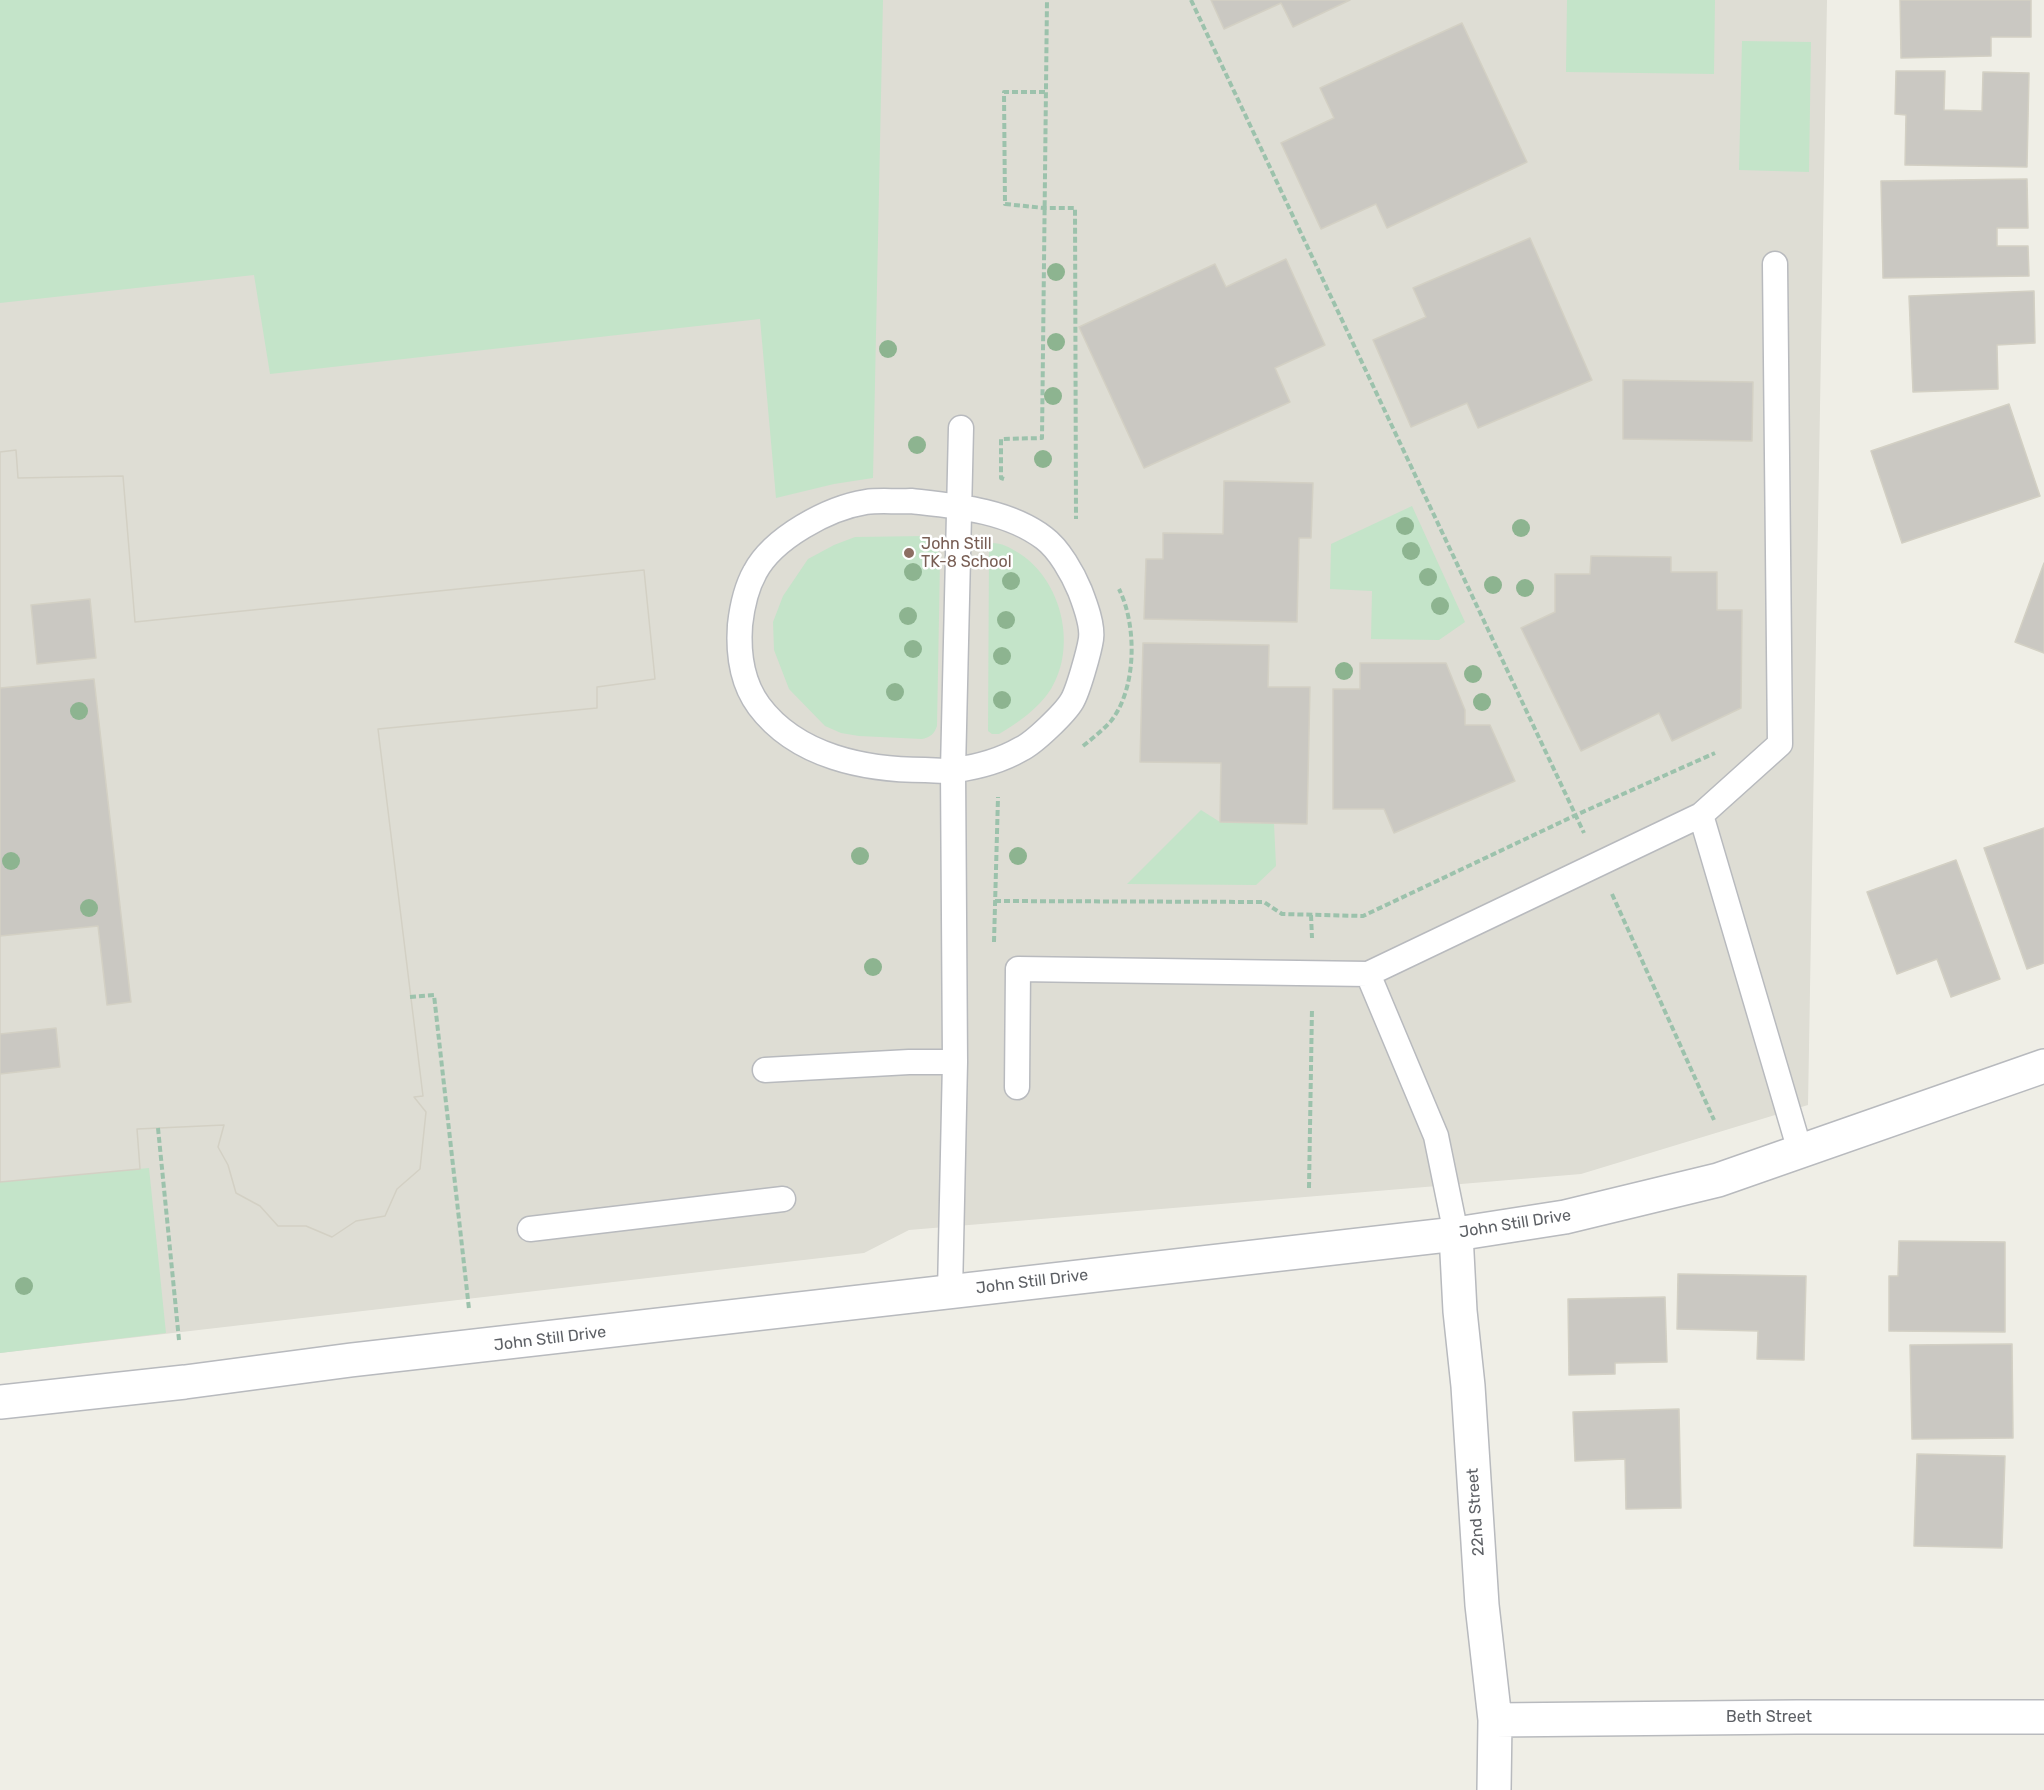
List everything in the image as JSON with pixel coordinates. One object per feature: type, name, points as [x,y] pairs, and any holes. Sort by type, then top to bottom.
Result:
[{"type":"street","name":"John Still Drive","points":[[0,1402],[1456,1234],[1565,1217],[1718,1180],[2043,1070]]},
{"type":"street","name":"22nd Street","points":[[1456,1234],[1482,1605],[1495,1720],[1494,1790]]},
{"type":"street","name":"Beth Street","points":[[1495,1720],[2044,1717]]},
{"type":"lane","points":[[1017,1087],[1018,969],[1368,974],[1701,815],[1780,744],[1775,264]]},
{"type":"lane","points":[[950,1292],[955,1062],[953,770],[961,429]]},
{"type":"lane","points":[[911,501],[958,507],[1013,520],[1046,538],[1072,572],[1085,604],[1092,637],[1072,701],[1050,726],[1023,749],[991,762],[953,770],[893,770],[839,760],[810,747],[785,731],[759,705],[743,674],[739,643],[741,614],[754,572],[765,556],[800,528],[830,513],[865,502],[911,501]]},
{"type":"lane","points":[[1701,815],[1800,1151]]},
{"type":"lane","points":[[1368,974],[1436,1136],[1456,1234]]},
{"type":"lane","points":[[765,1070],[909,1062],[955,1062]]},
{"type":"lane","points":[[530,1229],[783,1199]]},
{"type":"path","points":[[1011,483],[1001,478],[1001,439],[1041,438],[1047,0]]},
{"type":"path","points":[[1191,0],[1578,820]]},
{"type":"path","points":[[1046,92],[1004,92],[1005,204],[1075,208],[1076,523],[1068,517]]},
{"type":"path","points":[[1083,746],[1111,721],[1128,684],[1131,634],[1126,603],[1118,585]]},
{"type":"path","points":[[996,901],[1264,902],[1282,914],[1363,916],[1576,814],[1724,749]]},
{"type":"path","points":[[994,945],[998,796],[1006,793]]},
{"type":"path","points":[[1617,906],[1714,1120]]},
{"type":"path","points":[[1309,1188],[1311,915]]},
{"type":"path","points":[[410,997],[434,994],[469,1310]]},
{"type":"path","points":[[158,1128],[179,1340]]},
{"type":"shaded area","name":"John Still TK-8 School","points":[[0,0],[1827,0],[1808,1105],[1581,1174],[909,1230],[864,1253],[0,1353]]},
{"type":"green space","points":[[0,0],[883,0],[873,478],[834,484],[776,498],[760,319],[270,374],[254,275],[0,303]]},
{"type":"green space","points":[[1567,0],[1715,0],[1714,74],[1566,72]]},
{"type":"green space","points":[[1742,41],[1811,42],[1809,172],[1739,170]]},
{"type":"green space","points":[[1412,506],[1465,622],[1439,640],[1371,639],[1372,591],[1330,589],[1331,544]]},
{"type":"green space","points":[[926,536],[937,547],[940,562],[937,726],[935,731],[922,739],[859,736],[841,733],[825,726],[789,689],[774,650],[773,622],[783,596],[808,559],[834,545],[855,537]]},
{"type":"green space","points":[[992,543],[1017,552],[1045,578],[1061,614],[1064,633],[1059,672],[1051,689],[1028,714],[999,734],[992,734],[988,731],[989,549]]},
{"type":"green space","points":[[1201,810],[1220,822],[1274,823],[1276,866],[1256,885],[1127,884]]},
{"type":"green space","points":[[149,1168],[166,1333],[0,1353],[0,1182]]},
{"type":"building","points":[[1211,0],[1350,0],[1293,27],[1281,3],[1224,29]]},
{"type":"building","points":[[1900,0],[2031,0],[2031,37],[1991,37],[1991,56],[1901,58]]},
{"type":"building","points":[[1462,23],[1527,162],[1387,228],[1376,204],[1321,229],[1281,143],[1334,118],[1320,88]]},
{"type":"building","points":[[1896,71],[1945,71],[1944,110],[1982,111],[1983,72],[2029,73],[2027,167],[1905,165],[1906,115],[1895,114]]},
{"type":"building","points":[[2027,179],[2028,228],[1997,228],[1997,246],[2028,246],[2029,276],[1883,278],[1881,181]]},
{"type":"building","points":[[1530,238],[1592,380],[1478,428],[1467,403],[1411,427],[1373,340],[1426,317],[1413,288]]},
{"type":"building","points":[[1286,259],[1325,345],[1275,368],[1290,402],[1144,468],[1079,327],[1215,264],[1226,287]]},
{"type":"building","points":[[2034,291],[2035,343],[1997,345],[1998,389],[1913,392],[1909,296]]},
{"type":"building","points":[[1623,380],[1753,382],[1752,441],[1623,439]]},
{"type":"building","points":[[2009,404],[2040,496],[1902,543],[1871,451]]},
{"type":"building","points":[[16,450],[18,478],[123,476],[135,622],[644,570],[655,679],[597,687],[597,708],[378,729],[423,1096],[414,1097],[426,1112],[420,1169],[397,1189],[385,1216],[356,1221],[332,1237],[306,1226],[278,1226],[260,1206],[236,1193],[228,1165],[218,1147],[224,1125],[137,1129],[140,1169],[0,1182],[0,1074],[60,1067],[56,1028],[0,1034],[0,936],[98,926],[107,1005],[131,1002],[94,679],[0,688],[0,452]],"holes":[[[90,599],[96,658],[37,664],[31,605]]]},
{"type":"building","points":[[16,450],[18,478],[123,476],[135,622],[644,570],[655,679],[597,687],[597,708],[378,729],[423,1096],[414,1097],[426,1112],[420,1169],[397,1189],[385,1216],[356,1221],[332,1237],[306,1226],[278,1226],[260,1206],[236,1193],[228,1165],[218,1147],[224,1125],[137,1129],[140,1169],[0,1182],[0,452]]},
{"type":"building","points":[[1224,481],[1313,483],[1311,538],[1299,538],[1297,622],[1144,619],[1146,559],[1163,559],[1163,533],[1223,534]]},
{"type":"building","points":[[1591,556],[1671,557],[1671,572],[1717,572],[1717,610],[1742,610],[1741,708],[1672,741],[1659,713],[1581,751],[1521,628],[1555,612],[1555,574],[1590,574]]},
{"type":"building","points":[[2044,563],[2044,653],[2015,642]]},
{"type":"building","points":[[1143,643],[1269,645],[1268,687],[1310,687],[1307,824],[1220,822],[1221,763],[1140,762]]},
{"type":"building","points":[[1360,663],[1446,663],[1465,710],[1465,725],[1490,725],[1515,781],[1394,833],[1384,809],[1333,809],[1333,689],[1360,689]]},
{"type":"building","points":[[2044,828],[2044,963],[2027,969],[1984,848]]},
{"type":"building","points":[[1956,860],[2000,979],[1951,997],[1937,959],[1897,974],[1867,892]]},
{"type":"building","points":[[1899,1241],[2005,1242],[2005,1332],[1889,1331],[1889,1276],[1898,1276]]},
{"type":"building","points":[[1678,1274],[1806,1276],[1804,1360],[1757,1359],[1758,1331],[1677,1329]]},
{"type":"building","points":[[1665,1297],[1667,1362],[1615,1363],[1615,1374],[1569,1375],[1568,1299]]},
{"type":"building","points":[[2012,1344],[2013,1438],[1912,1439],[1910,1345]]},
{"type":"building","points":[[1679,1409],[1681,1508],[1626,1509],[1625,1459],[1575,1461],[1573,1412]]},
{"type":"building","points":[[1917,1454],[2005,1456],[2002,1548],[1914,1546]]},
{"type":"place","name":"John Still TK-8 School","points":[[909,553]]}]
